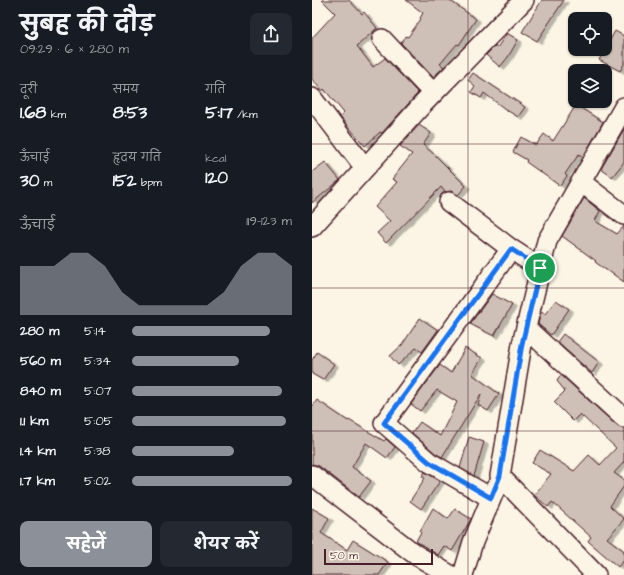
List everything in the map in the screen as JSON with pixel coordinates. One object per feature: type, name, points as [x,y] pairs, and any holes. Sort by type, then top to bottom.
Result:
[{"type":"street","points":[[312,227],[433,93],[524,0]]},
{"type":"street","points":[[382,39],[433,93]]},
{"type":"street","points":[[312,98],[365,168]]},
{"type":"street","points":[[463,575],[473,542],[500,476],[526,328],[547,241],[624,107]]},
{"type":"street","points":[[581,182],[624,215]]},
{"type":"street","points":[[449,202],[511,249],[540,268]]},
{"type":"street","points":[[491,498],[429,462],[384,423],[511,249]]},
{"type":"street","points":[[526,328],[624,418]]},
{"type":"street","points":[[312,475],[416,555],[450,575]]},
{"type":"street","points":[[500,476],[596,575]]},
{"type":"building","points":[[322,0],[349,0],[362,14],[364,12],[377,28],[357,46],[373,67],[385,58],[418,93],[382,133],[380,132],[365,146],[340,117],[344,113],[324,89],[322,91],[312,79],[312,38],[335,13]]},
{"type":"building","points":[[406,0],[449,0],[476,19],[459,45],[457,44],[440,64],[444,67],[433,77],[401,43],[406,36],[408,37],[421,19],[420,18],[423,13]]},
{"type":"building","points":[[542,0],[564,0],[537,41],[522,32]]},
{"type":"building","points":[[615,31],[624,36],[624,64],[620,71],[612,67],[612,64],[607,64],[599,60],[601,56],[612,56],[612,36]]},
{"type":"building","points":[[507,33],[518,40],[500,67],[486,55],[495,46],[497,48]]},
{"type":"building","points":[[473,73],[525,107],[518,117],[484,93],[481,98],[471,92],[475,86],[468,80]]},
{"type":"building","points":[[574,108],[581,108],[603,122],[583,157],[579,154],[565,174],[567,176],[560,186],[526,162],[527,160],[513,152],[521,137],[536,145],[544,134],[553,141]]},
{"type":"building","points":[[419,125],[431,133],[423,145],[466,186],[458,195],[451,191],[445,192],[441,187],[386,243],[377,233],[390,221],[375,207],[397,182],[392,179],[412,154],[400,146]]},
{"type":"building","points":[[624,129],[624,162],[612,177],[601,169]]},
{"type":"building","points":[[325,162],[340,180],[312,203],[312,172]]},
{"type":"building","points":[[584,198],[600,211],[595,221],[617,234],[624,226],[624,282],[595,262],[596,261],[562,236]]},
{"type":"building","points":[[492,294],[512,305],[494,336],[470,324]]},
{"type":"building","points":[[556,300],[569,309],[551,335],[538,324],[541,312],[545,314]]},
{"type":"building","points":[[420,318],[438,330],[422,352],[416,348],[398,365],[390,356],[402,345]]},
{"type":"building","points":[[563,334],[599,362],[592,373],[557,342]]},
{"type":"building","points":[[465,348],[482,358],[472,374],[499,394],[488,411],[478,405],[481,394],[442,457],[435,453],[412,433],[420,422],[440,436],[457,402],[437,390],[420,411],[411,404],[440,365],[451,373]]},
{"type":"building","points":[[317,352],[334,364],[323,380],[312,374],[312,360]]},
{"type":"building","points":[[561,375],[617,426],[624,429],[624,462],[614,473],[624,480],[624,486],[610,506],[624,519],[607,538],[624,551],[624,559],[618,567],[588,541],[591,537],[552,502],[548,507],[534,495],[551,474],[532,463],[540,450],[574,471],[589,455],[600,465],[616,448],[580,414],[573,421],[554,402],[565,391],[557,381]]},
{"type":"building","points":[[317,400],[348,421],[349,420],[384,441],[386,439],[395,447],[387,458],[366,443],[352,467],[371,481],[359,497],[319,466],[312,464],[312,407]]},
{"type":"building","points":[[469,437],[484,442],[474,476],[460,468]]},
{"type":"building","points":[[425,472],[440,481],[421,509],[410,501],[425,478],[422,476]]},
{"type":"building","points":[[312,508],[329,518],[321,533],[347,550],[353,540],[388,562],[379,575],[312,575]]},
{"type":"building","points":[[433,508],[448,519],[455,509],[471,519],[452,551],[444,546],[438,555],[416,541]]},
{"type":"route","points":[[511,249],[540,268],[522,344],[500,476],[491,498],[429,462],[384,423],[511,249]]}]
